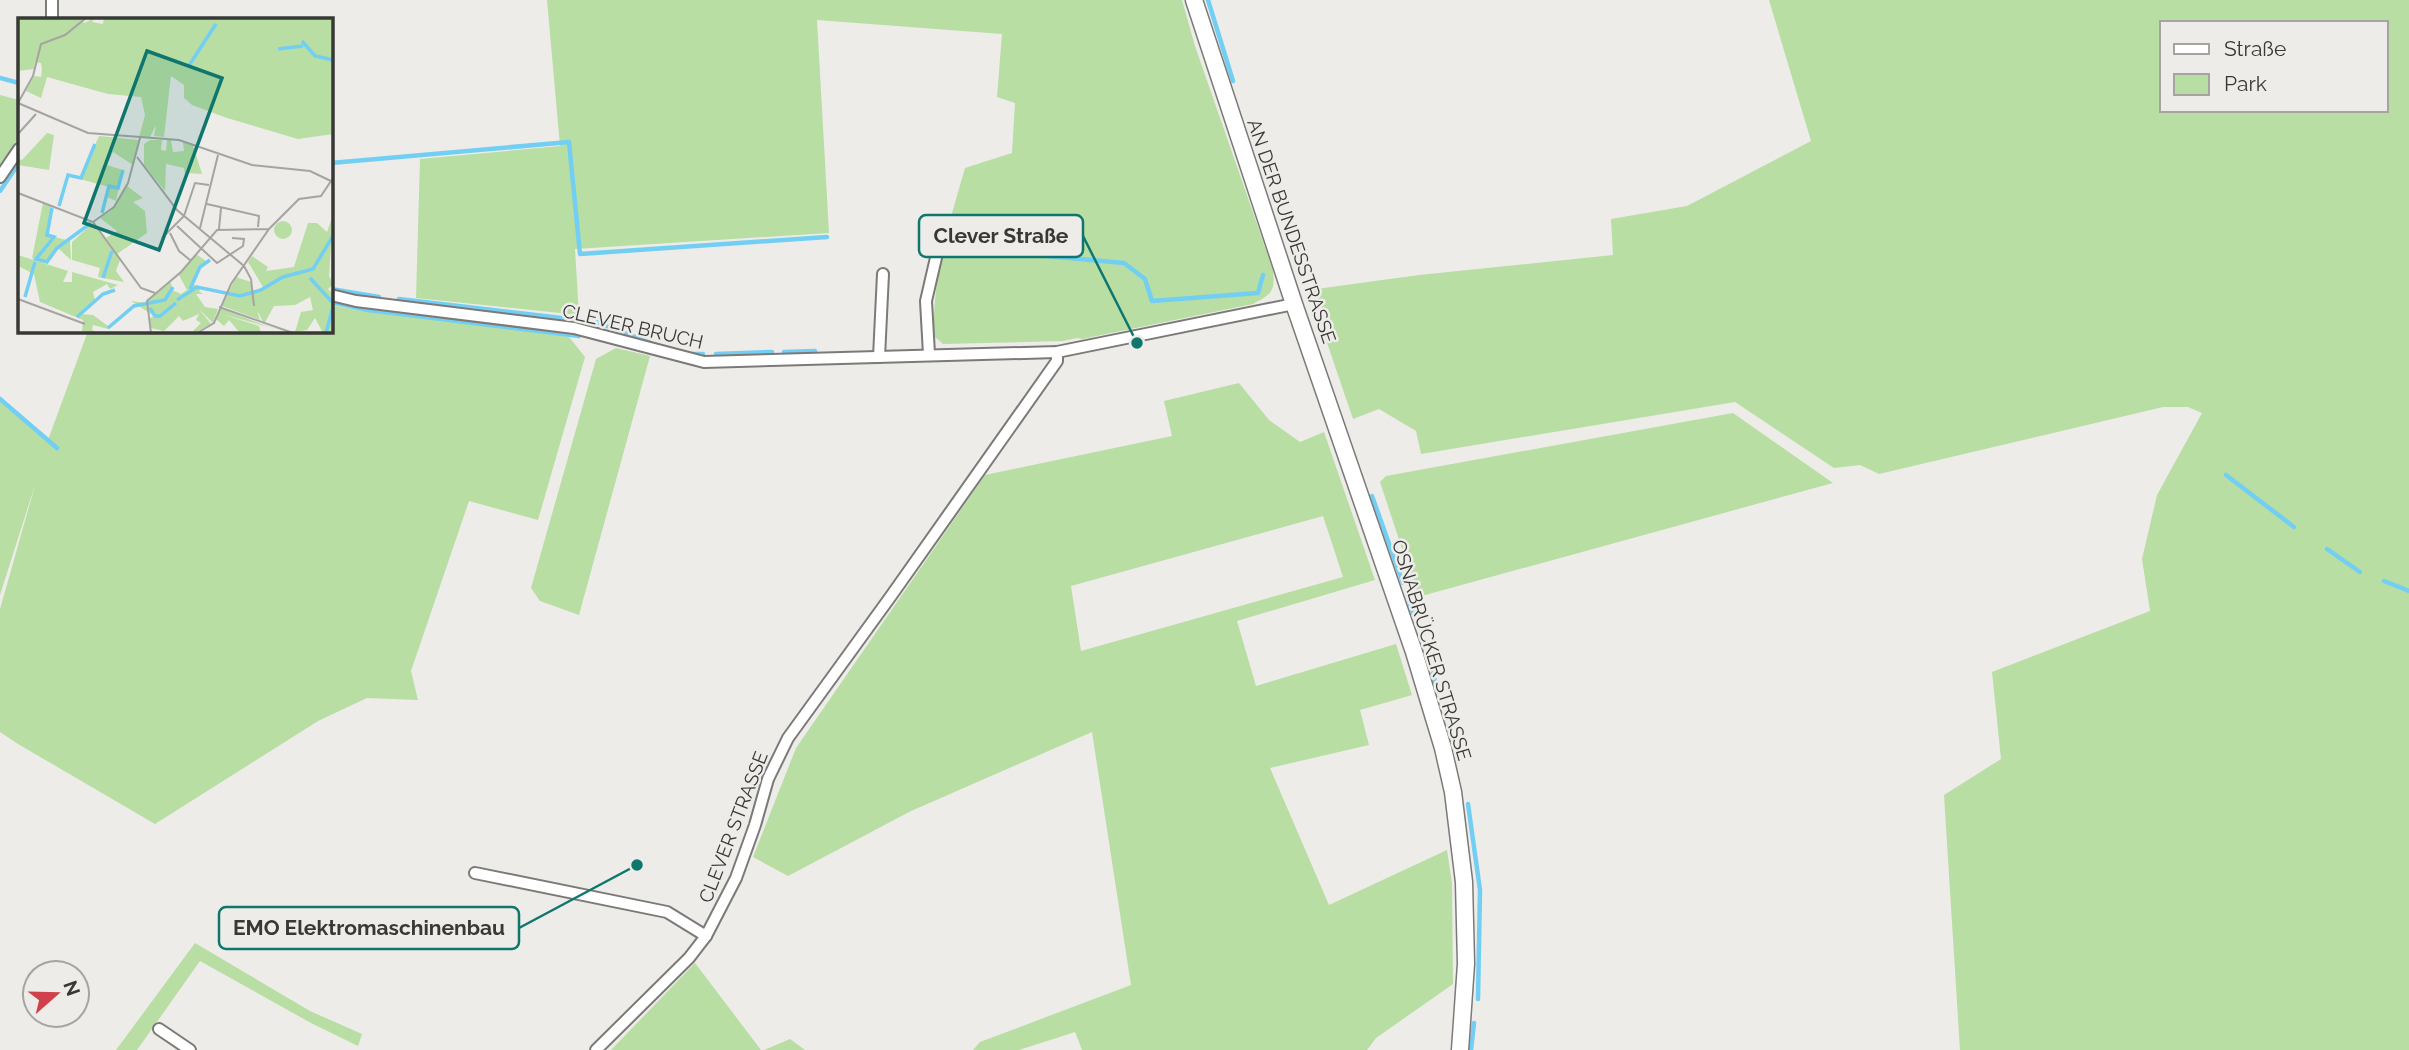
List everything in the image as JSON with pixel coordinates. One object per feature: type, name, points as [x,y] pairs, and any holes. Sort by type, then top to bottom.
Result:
[{"type":"main road","name":"AN DER BUNDESSTRASSE","points":[[1194,0],[1353,474]]},
{"type":"main road","name":"OSNABRÜCKER STRASSE","points":[[1353,474],[1431,705],[1453,792],[1464,882],[1466,964],[1460,1050]]},
{"type":"street","points":[[52,0],[52,18]]},
{"type":"street","points":[[0,177],[18,150]]},
{"type":"street","points":[[929,354],[926,301],[938,249]]},
{"type":"street","points":[[879,357],[883,274]]},
{"type":"street","name":"CLEVER BRUCH","points":[[332,295],[356,301],[574,328],[704,362],[1057,352]]},
{"type":"street","points":[[1057,352],[1294,304]]},
{"type":"street","name":"CLEVER STRASSE","points":[[596,1050],[689,958],[706,936],[736,878],[768,779],[788,738],[1057,361],[1057,352]]},
{"type":"street","points":[[475,873],[667,912],[706,936]]},
{"type":"street","points":[[159,1029],[190,1050]]},
{"type":"green space","points":[[547,0],[1182,0],[1195,46],[1273,270],[1273,288],[1268,295],[1253,304],[1082,339],[943,344],[934,336],[936,293],[943,251],[965,168],[1012,153],[1015,103],[997,97],[1002,34],[817,20],[829,233],[575,249],[579,315],[416,298],[420,159],[560,146]]},
{"type":"green space","points":[[1769,0],[2409,0],[2409,1050],[1960,1050],[1944,795],[2001,759],[1992,672],[2150,611],[2142,559],[2157,495],[2202,413],[2188,407],[2163,407],[1879,474],[1860,465],[1834,468],[1735,402],[1421,454],[1416,431],[1379,409],[1353,419],[1309,290],[1419,275],[1613,255],[1611,219],[1687,206],[1811,141]]},
{"type":"green space","points":[[0,95],[18,100],[18,139],[0,166]]},
{"type":"green space","points":[[332,305],[518,328],[569,337],[585,357],[538,520],[469,501],[411,671],[418,700],[367,698],[318,721],[155,824],[0,732],[0,609],[36,482],[0,595],[0,402],[48,440],[88,332],[332,332]]},
{"type":"green space","points":[[616,348],[650,356],[579,615],[540,601],[531,588],[596,359]]},
{"type":"green space","points":[[1239,383],[1269,420],[1300,442],[1324,432],[1375,580],[1237,621],[1256,686],[1396,644],[1412,695],[1360,710],[1369,745],[1270,768],[1329,905],[1447,850],[1452,883],[1453,984],[1376,1038],[1367,1050],[1082,1050],[1075,1032],[1019,1050],[973,1050],[980,1042],[1131,985],[1092,732],[911,811],[788,876],[753,857],[796,748],[985,475],[1172,436],[1164,401]],"holes":[[[1323,516],[1343,577],[1081,651],[1071,586]]]},
{"type":"green space","points":[[1733,413],[1833,483],[1418,597],[1380,482],[1386,476]]},
{"type":"green space","points":[[195,943],[310,1011],[362,1034],[358,1046],[200,961],[137,1050],[116,1050]]},
{"type":"green space","points":[[695,963],[761,1050],[611,1050]]},
{"type":"green space","points":[[790,1039],[805,1050],[764,1050]]},
{"type":"waterway","points":[[1208,0],[1233,81]]},
{"type":"waterway","points":[[0,78],[18,83]]},
{"type":"waterway","points":[[332,163],[569,142],[580,254],[827,237]]},
{"type":"waterway","points":[[0,191],[18,164]]},
{"type":"waterway","points":[[957,248],[1124,263],[1145,279],[1152,301],[1258,293],[1263,275]]},
{"type":"waterway","points":[[332,289],[379,297]]},
{"type":"waterway","points":[[399,299],[570,319]]},
{"type":"waterway","points":[[332,302],[368,310],[579,336]]},
{"type":"waterway","points":[[594,321],[651,343]]},
{"type":"waterway","points":[[784,352],[815,351]]},
{"type":"waterway","points":[[716,354],[772,352]]},
{"type":"waterway","points":[[690,354],[703,354]]},
{"type":"waterway","points":[[0,399],[57,448]]},
{"type":"waterway","points":[[2226,475],[2294,527]]},
{"type":"waterway","points":[[1372,496],[1403,583]]},
{"type":"waterway","points":[[2327,549],[2360,572]]},
{"type":"waterway","points":[[2384,581],[2409,591]]},
{"type":"waterway","points":[[1409,600],[1414,616]]},
{"type":"waterway","points":[[1433,673],[1435,682]]},
{"type":"waterway","points":[[1468,804],[1480,890],[1478,999]]},
{"type":"waterway","points":[[1471,1050],[1474,1023]]},
{"type":"place","name":"Clever Straße","points":[[1137,343]]},
{"type":"place","name":"EMO Elektromaschinenbau","points":[[637,865]]}]
